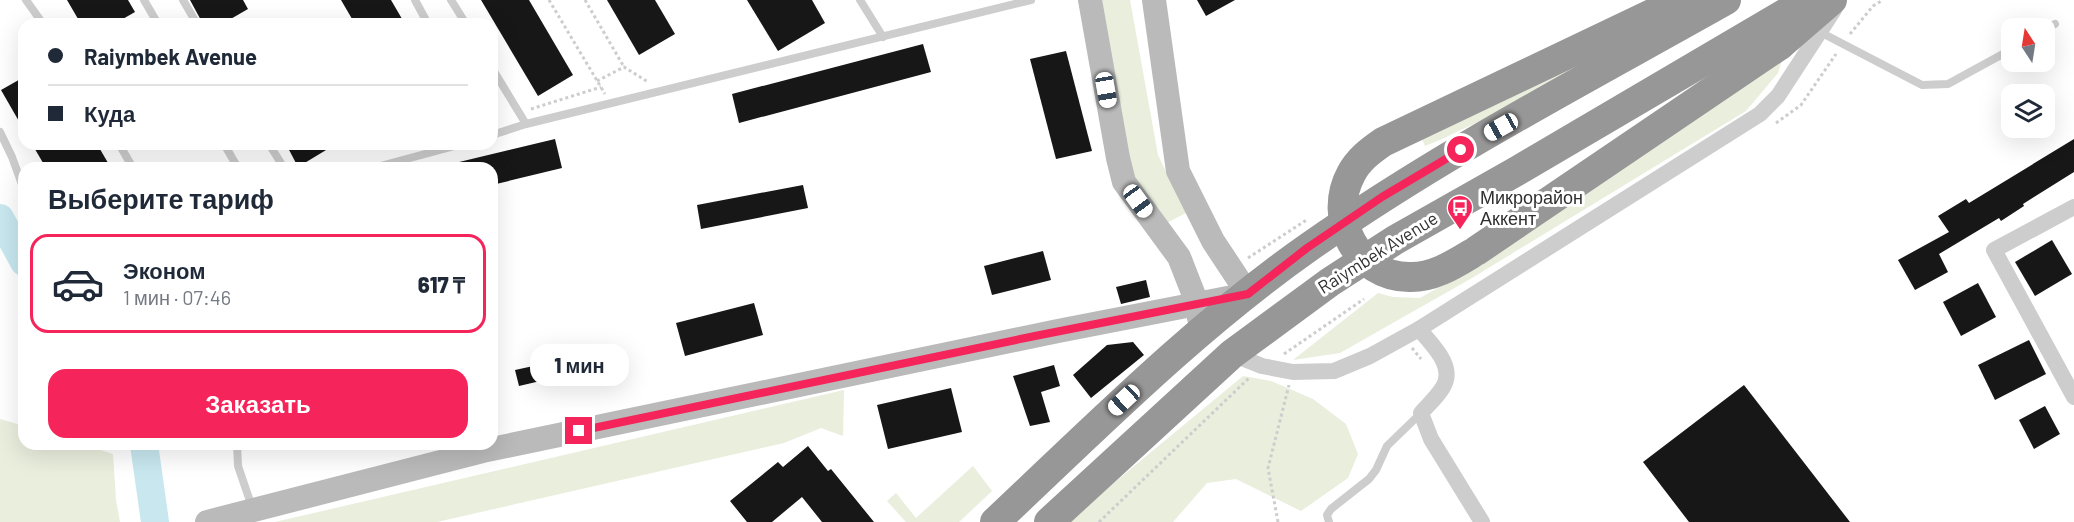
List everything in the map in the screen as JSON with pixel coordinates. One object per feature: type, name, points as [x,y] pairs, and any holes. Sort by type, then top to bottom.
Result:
[{"type":"highway","points":[[1681,0],[1383,142],[1369,152],[1350,175],[1342,202],[1346,231],[1357,250],[1373,267],[1390,275],[1411,278],[1446,268],[1476,251],[1780,45],[1833,0]]},
{"type":"highway","points":[[995,522],[1173,355],[1307,248],[1382,197],[1480,138],[1726,0]]},
{"type":"highway","name":"Raiymbek Avenue","points":[[1049,522],[1232,354],[1329,282],[1395,240],[1808,0]]},
{"type":"main road","points":[[1090,0],[1118,158],[1125,182],[1179,258],[1197,303],[1200,333]]},
{"type":"main road","points":[[498,448],[1248,294],[1213,241],[1178,171],[1154,0]]},
{"type":"main road","points":[[1179,258],[1213,241]]},
{"type":"main road","points":[[207,522],[487,450]]},
{"type":"street","points":[[1232,354],[1262,366],[1293,372],[1334,371],[1370,356],[1419,329],[1760,114],[1778,96],[1841,0]]},
{"type":"street","points":[[2074,207],[1994,250],[2074,397]]},
{"type":"street","points":[[1419,329],[1444,362],[1448,375],[1444,386],[1421,413],[1431,439],[1482,522]]},
{"type":"lane","points":[[26,0],[39,18]]},
{"type":"lane","points":[[144,0],[154,18]]},
{"type":"lane","points":[[183,0],[194,18]]},
{"type":"lane","points":[[416,0],[425,18]]},
{"type":"lane","points":[[451,0],[462,18]]},
{"type":"lane","points":[[860,0],[883,37]]},
{"type":"lane","points":[[498,133],[526,124],[1030,0]]},
{"type":"lane","points":[[1821,32],[1922,85],[1948,84],[2001,55]]},
{"type":"lane","points":[[498,79],[526,124]]},
{"type":"lane","points":[[0,132],[18,173]]},
{"type":"lane","points":[[395,162],[440,150]]},
{"type":"lane","points":[[1329,522],[1327,515],[1331,509],[1369,478],[1376,470],[1387,446],[1421,413]]},
{"type":"lane","points":[[237,450],[238,466],[253,509]]},
{"type":"path","points":[[549,0],[609,104]]},
{"type":"path","points":[[585,0],[624,67],[661,92]]},
{"type":"path","points":[[597,81],[624,67]]},
{"type":"path","points":[[520,113],[601,87]]},
{"type":"path","points":[[1231,268],[1311,217]]},
{"type":"path","points":[[1099,522],[1262,366],[1287,353],[1364,299]]},
{"type":"path","points":[[1278,522],[1268,468],[1293,372]]},
{"type":"green space","points":[[1097,0],[1130,0],[1158,155],[1186,213],[1163,225],[1128,174]]},
{"type":"green space","points":[[1706,0],[1526,99],[1425,146],[1422,139]]},
{"type":"green space","points":[[1784,53],[1778,73],[1746,111],[1472,278],[1340,353],[1293,360],[1378,293],[1393,297],[1420,298],[1468,271]]},
{"type":"green space","points":[[1243,376],[1271,381],[1313,399],[1346,424],[1358,454],[1348,478],[1301,511],[1236,479],[1207,483],[1173,522],[1071,522],[1110,486]]},
{"type":"green space","points":[[844,390],[843,436],[821,428],[784,443],[437,522],[275,522]]},
{"type":"green space","points":[[0,419],[18,424],[18,450],[100,450],[113,454],[120,522],[0,522]]},
{"type":"green space","points":[[973,466],[992,491],[959,522],[906,522],[887,501],[896,493],[916,518]]},
{"type":"building","points":[[67,0],[128,0],[135,12],[124,18],[78,18]]},
{"type":"building","points":[[190,0],[243,0],[248,9],[232,18],[200,18]]},
{"type":"building","points":[[341,0],[391,0],[402,18],[352,18]]},
{"type":"building","points":[[481,0],[529,0],[573,75],[538,96],[498,29],[498,18],[492,18]]},
{"type":"building","points":[[607,0],[655,0],[675,34],[639,55]]},
{"type":"building","points":[[747,0],[812,0],[825,23],[778,51]]},
{"type":"building","points":[[1197,0],[1235,0],[1206,16]]},
{"type":"building","points":[[923,44],[931,72],[739,123],[732,94]]},
{"type":"building","points":[[1066,51],[1092,151],[1056,159],[1030,59]]},
{"type":"building","points":[[18,80],[18,120],[1,90]]},
{"type":"building","points":[[555,139],[562,168],[498,184],[498,162],[459,162]]},
{"type":"building","points":[[2074,139],[2074,172],[2023,204],[2024,206],[2001,221],[1999,218],[1939,254],[1948,272],[1915,290],[1898,260],[1949,232],[1938,216],[1966,199],[1969,203]]},
{"type":"building","points":[[36,150],[100,150],[108,162],[42,162]]},
{"type":"building","points":[[289,150],[326,150],[306,162],[295,162]]},
{"type":"building","points":[[803,185],[808,208],[701,229],[697,205]]},
{"type":"building","points":[[2052,240],[2072,274],[2035,296],[2015,262]]},
{"type":"building","points":[[1043,251],[1051,280],[992,295],[984,266]]},
{"type":"building","points":[[1146,280],[1150,297],[1121,304],[1116,287]]},
{"type":"building","points":[[1978,283],[1996,317],[1961,336],[1943,302]]},
{"type":"building","points":[[754,303],[763,335],[685,356],[676,323]]},
{"type":"building","points":[[2029,340],[2046,374],[1995,400],[1978,365]]},
{"type":"building","points":[[1133,342],[1144,355],[1091,398],[1073,375],[1107,345]]},
{"type":"building","points":[[561,360],[566,375],[519,386],[515,370]]},
{"type":"building","points":[[1054,365],[1060,386],[1041,392],[1050,422],[1030,426],[1013,376]]},
{"type":"building","points":[[1744,385],[1850,522],[1689,522],[1643,462]]},
{"type":"building","points":[[951,388],[962,432],[888,449],[877,405]]},
{"type":"building","points":[[2045,406],[2060,434],[2034,449],[2019,420]]},
{"type":"building","points":[[808,446],[828,471],[831,469],[874,522],[822,522],[802,497],[772,522],[747,522],[730,501],[778,462],[783,467]]},
{"type":"waterway","points":[[0,218],[18,251]]},
{"type":"waterway","points":[[145,450],[155,522]]},
{"type":"place","name":"Микрорайон Аккент","points":[[1460,231]]},
{"type":"route","points":[[579,431],[1248,294],[1307,248],[1382,197],[1461,150]]}]
